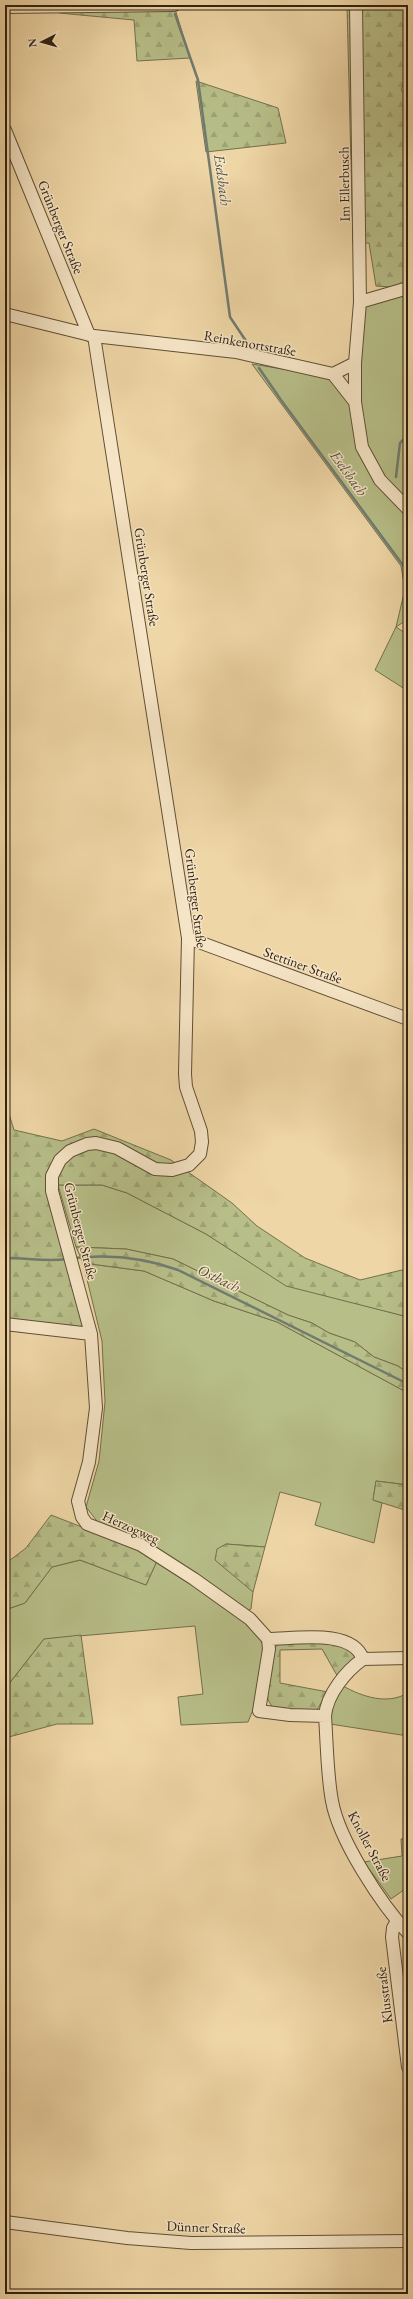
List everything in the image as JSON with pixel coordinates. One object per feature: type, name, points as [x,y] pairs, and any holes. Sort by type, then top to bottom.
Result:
[{"type":"street","points":[[5,7],[174,5]]},
{"type":"street","name":"Im Ellerbusch","points":[[355,402],[355,363],[360,302],[356,5]]},
{"type":"street","name":"Grünberger Straße","points":[[5,130],[91,336],[188,938],[185,1074],[186,1087],[201,1130],[202,1142],[200,1154],[189,1165],[172,1170],[156,1169],[117,1148],[96,1143],[70,1151],[60,1160],[52,1176],[52,1191],[92,1334]]},
{"type":"street","points":[[360,302],[408,288]]},
{"type":"street","name":"Reinkenortstraße","points":[[5,314],[91,336],[236,352],[333,374]]},
{"type":"street","points":[[355,363],[333,374],[355,402],[362,447],[380,480],[408,509]]},
{"type":"street","name":"Stettiner Straße","points":[[188,938],[408,1019]]},
{"type":"street","points":[[5,1324],[92,1334]]},
{"type":"street","name":"Herzogweg","points":[[92,1334],[96,1408],[89,1462],[78,1501],[82,1516],[87,1524],[141,1545],[194,1579],[250,1619],[268,1639]]},
{"type":"street","points":[[325,1716],[290,1715],[259,1711],[269,1649],[268,1639],[330,1637],[356,1647],[363,1658],[408,1658]]},
{"type":"street","name":"Knoller Straße","points":[[363,1658],[332,1693],[326,1705],[325,1716],[332,1801],[337,1819],[358,1861],[397,1921],[408,1933]]},
{"type":"street","name":"Klusstraße","points":[[397,1921],[393,1928],[392,1938],[408,2067]]},
{"type":"street","name":"Dünner Straße","points":[[5,2222],[127,2238],[192,2243],[408,2242]]},
{"type":"green space","points":[[204,5],[175,9],[190,58],[137,61],[134,20],[59,13],[59,9]]},
{"type":"green space","points":[[347,5],[408,5],[408,71],[401,90],[408,98],[408,288],[376,286],[369,243],[353,243]]},
{"type":"green space","points":[[196,81],[278,108],[286,143],[206,152]]},
{"type":"green space","points":[[408,292],[408,505],[386,482],[372,460],[365,439],[361,417],[359,371],[363,305]]},
{"type":"green space","points":[[252,364],[331,377],[351,404],[376,482],[408,517],[408,619],[396,627],[405,589],[401,566]]},
{"type":"green space","points":[[396,627],[408,635],[408,691],[375,670]]},
{"type":"green space","points":[[5,1101],[14,1130],[62,1141],[94,1129],[171,1160],[232,1203],[257,1226],[305,1258],[360,1280],[402,1270],[408,1273],[408,1317],[286,1286],[206,1234],[127,1193],[102,1185],[47,1185],[49,1204],[64,1248],[85,1326],[79,1338],[5,1328]]},
{"type":"green space","points":[[58,1185],[102,1185],[127,1193],[206,1234],[286,1285],[408,1317],[408,1373],[398,1366],[374,1357],[355,1342],[329,1333],[312,1323],[288,1315],[173,1259],[126,1249],[76,1247]]},
{"type":"green space","points":[[76,1247],[126,1249],[173,1259],[288,1315],[312,1323],[329,1333],[355,1342],[374,1357],[398,1366],[408,1373],[408,1393],[277,1322],[214,1301],[144,1271],[83,1263]]},
{"type":"green space","points":[[83,1263],[144,1271],[214,1301],[277,1322],[408,1393],[408,1485],[376,1481],[373,1500],[382,1503],[374,1543],[315,1525],[321,1503],[280,1492],[265,1547],[226,1544],[237,1577],[253,1592],[251,1609],[245,1612],[100,1525],[86,1507],[99,1461],[105,1402],[102,1341]]},
{"type":"green space","points":[[376,1481],[408,1485],[408,1511],[373,1500]]},
{"type":"green space","points":[[51,1515],[141,1550],[157,1561],[146,1585],[80,1560],[52,1567],[25,1603],[5,1610],[5,1564],[26,1548]]},
{"type":"green space","points":[[226,1544],[265,1547],[253,1592],[215,1560],[217,1549]]},
{"type":"green space","points":[[80,1560],[146,1585],[157,1561],[257,1629],[265,1650],[253,1710],[248,1722],[181,1725],[178,1697],[203,1694],[195,1626],[44,1639],[5,1689],[5,1610],[25,1603],[52,1567]]},
{"type":"green space","points":[[81,1635],[93,1724],[57,1724],[5,1738],[5,1689],[44,1639]]},
{"type":"green space","points":[[324,1640],[352,1651],[355,1658],[339,1679],[322,1649],[280,1650],[280,1683],[328,1692],[316,1711],[273,1708],[268,1700],[267,1691],[273,1649],[281,1642]]},
{"type":"green space","points":[[343,1686],[367,1696],[383,1699],[392,1699],[408,1693],[408,1736],[330,1724],[331,1703]]},
{"type":"green space","points":[[408,1838],[408,1887],[391,1899],[364,1862],[402,1856],[401,1839]]},
{"type":"waterway","name":"Eselsbach","points":[[175,14],[198,80],[230,317],[250,347]]},
{"type":"waterway","name":"Eselsbach","points":[[259,368],[408,572]]},
{"type":"waterway","name":"Eselsbach","points":[[396,477],[400,443],[408,435]]},
{"type":"waterway","name":"Eselsbach","points":[[408,576],[405,594],[408,605]]},
{"type":"waterway","name":"Ostbach","points":[[74,1258],[101,1256],[127,1258],[153,1262],[178,1270],[408,1384]]},
{"type":"waterway","name":"Ostbach","points":[[5,1258],[44,1260],[67,1259]]}]
